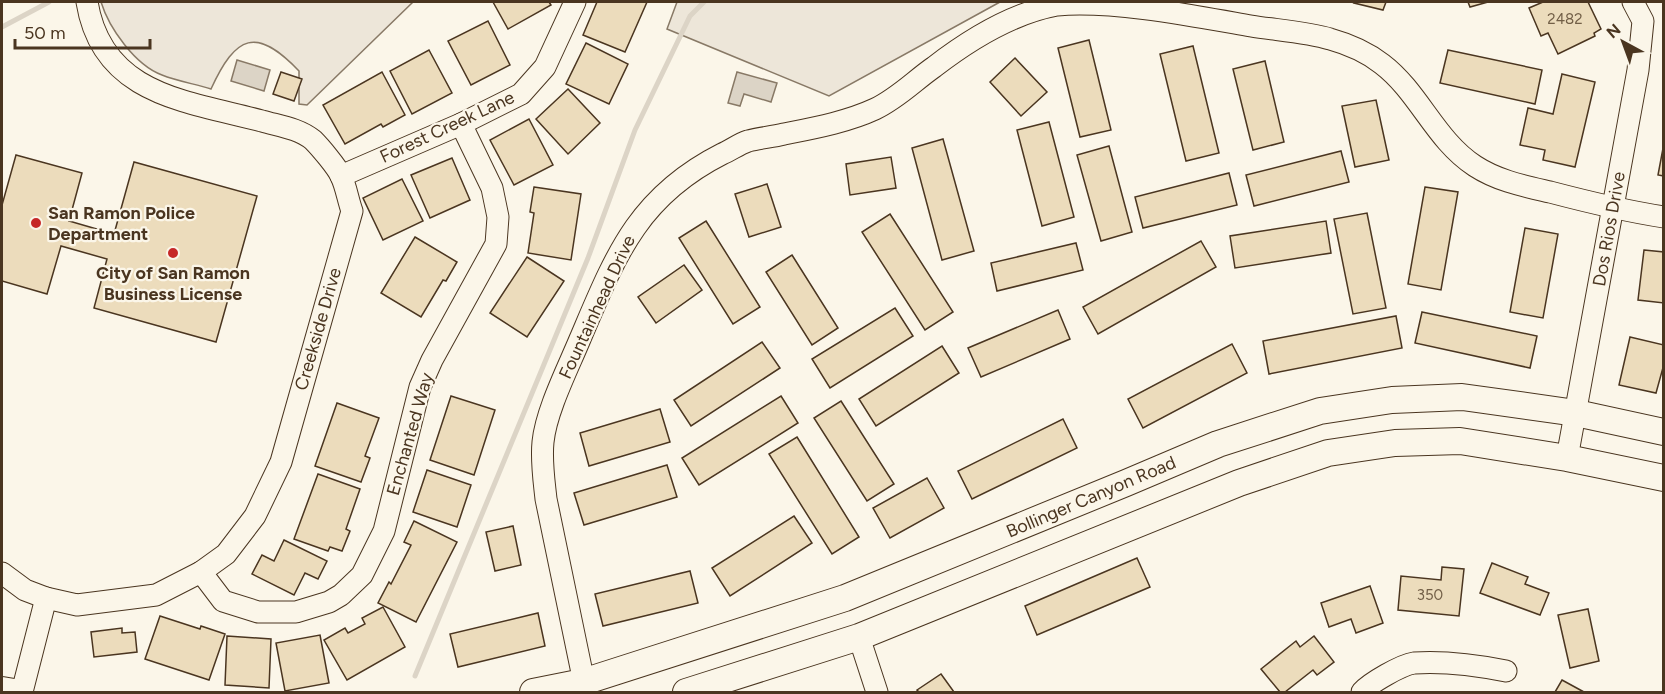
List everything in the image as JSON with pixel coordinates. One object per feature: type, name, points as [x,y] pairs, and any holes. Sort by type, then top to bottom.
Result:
[{"type":"main road","name":"Bollinger Canyon Road","points":[[533,693],[584,687],[845,598],[1218,444],[1320,411],[1392,400],[1462,397],[1576,414],[1664,432]]},
{"type":"main road","points":[[686,693],[858,637],[1228,488],[1328,453],[1395,443],[1460,441],[1567,458],[1664,478]]},
{"type":"main road","points":[[2,690],[14,693]]},
{"type":"street","name":"Creekside Drive","points":[[2,573],[25,590],[76,605],[156,595],[201,572],[226,554],[255,516],[281,462],[352,211],[341,176],[313,140],[291,128],[169,96],[136,82],[122,71],[102,46],[89,17],[87,2]]},
{"type":"street","name":"Forest Creek Lane","points":[[341,176],[460,124],[520,94],[545,67],[575,2]]},
{"type":"street","name":"Dos Rios Drive","points":[[1567,458],[1638,70],[1643,21],[1633,2]]},
{"type":"street","name":"Fountainhead Drive","points":[[584,687],[546,500],[542,468],[543,438],[554,404],[602,287],[634,226],[683,176],[748,141],[834,122],[875,109],[900,95],[956,51],[986,33],[1038,9],[1080,3],[1123,5],[1328,38],[1355,49],[1384,65],[1400,80],[1441,135],[1474,165],[1500,179],[1613,208],[1664,217]]},
{"type":"street","name":"Enchanted Way","points":[[201,572],[223,601],[258,612],[296,612],[329,602],[341,595],[362,575],[384,531],[420,387],[432,360],[496,244],[498,217],[492,188],[460,124]]},
{"type":"street","points":[[22,693],[46,598]]},
{"type":"street","points":[[858,637],[876,693]]},
{"type":"street","points":[[1362,693],[1369,684],[1411,663],[1475,665],[1506,671]]},
{"type":"shaded area","points":[[101,2],[413,2],[307,105],[299,104],[299,71],[271,47],[259,43],[248,43],[238,48],[229,57],[211,89],[152,70],[124,44],[110,23]]},
{"type":"shaded area","points":[[677,2],[1000,2],[829,96],[667,29]]},
{"type":"shaded area","points":[[237,60],[270,70],[264,91],[231,81]]},
{"type":"shaded area","points":[[737,72],[777,83],[771,102],[744,94],[740,106],[728,103]]},
{"type":"building","points":[[493,2],[549,2],[551,5],[508,29]]},
{"type":"building","points":[[597,2],[647,2],[625,52],[583,35]]},
{"type":"building","points":[[1355,2],[1386,2],[1383,10]]},
{"type":"building","points":[[1468,2],[1488,2],[1470,7]]},
{"type":"building","points":[[1543,2],[1588,2],[1601,29],[1594,33],[1595,36],[1558,54],[1548,33],[1541,36],[1529,8]]},
{"type":"building","points":[[488,21],[510,65],[471,85],[448,41]]},
{"type":"building","points":[[1089,40],[1111,130],[1080,137],[1058,48]]},
{"type":"building","points":[[586,43],[628,64],[609,104],[566,84]]},
{"type":"building","points":[[1193,46],[1219,153],[1186,161],[1160,54]]},
{"type":"building","points":[[429,50],[452,93],[412,114],[390,71]]},
{"type":"building","points":[[1448,50],[1542,70],[1535,104],[1440,83]]},
{"type":"building","points":[[1015,58],[1047,92],[1021,116],[990,82]]},
{"type":"building","points":[[1265,61],[1284,142],[1253,150],[1233,69]]},
{"type":"building","points":[[281,72],[302,79],[294,101],[273,94]]},
{"type":"building","points":[[382,72],[405,115],[383,127],[381,124],[345,144],[323,105]]},
{"type":"building","points":[[1562,74],[1595,82],[1575,167],[1543,160],[1545,150],[1520,145],[1528,108],[1553,114]]},
{"type":"building","points":[[568,89],[600,123],[568,154],[536,119]]},
{"type":"building","points":[[1376,100],[1389,160],[1355,167],[1342,106]]},
{"type":"building","points":[[529,119],[553,165],[514,185],[490,140]]},
{"type":"building","points":[[1049,122],[1074,217],[1042,226],[1017,130]]},
{"type":"building","points":[[943,139],[974,251],[942,260],[912,148]]},
{"type":"building","points":[[1664,143],[1664,176],[1658,175]]},
{"type":"building","points":[[1109,146],[1132,232],[1101,241],[1077,155]]},
{"type":"building","points":[[1341,151],[1349,182],[1254,206],[1246,175]]},
{"type":"building","points":[[16,155],[82,173],[69,221],[114,234],[134,162],[257,196],[216,342],[94,308],[107,259],[61,246],[47,294],[2,281],[2,205]]},
{"type":"building","points":[[891,157],[896,188],[850,195],[846,164]]},
{"type":"building","points":[[452,158],[470,200],[430,218],[411,175]]},
{"type":"building","points":[[1229,173],[1237,205],[1143,228],[1135,197]]},
{"type":"building","points":[[402,179],[423,221],[383,240],[363,198]]},
{"type":"building","points":[[767,184],[781,227],[749,237],[735,194]]},
{"type":"building","points":[[534,187],[581,194],[571,260],[528,253],[534,213],[530,212]]},
{"type":"building","points":[[1425,187],[1458,192],[1441,290],[1408,284]]},
{"type":"building","points":[[1367,213],[1386,308],[1353,314],[1334,219]]},
{"type":"building","points":[[890,214],[953,312],[925,330],[862,232]]},
{"type":"building","points":[[706,221],[760,307],[733,324],[679,238]]},
{"type":"building","points":[[1326,221],[1331,253],[1235,268],[1230,236]]},
{"type":"building","points":[[1525,228],[1558,234],[1543,318],[1510,312]]},
{"type":"building","points":[[415,237],[457,262],[446,281],[443,280],[421,317],[381,293]]},
{"type":"building","points":[[1201,241],[1216,267],[1098,334],[1083,307]]},
{"type":"building","points":[[1076,243],[1083,270],[997,291],[991,263]]},
{"type":"building","points":[[1644,250],[1664,252],[1664,303],[1638,300]]},
{"type":"building","points":[[792,255],[838,328],[812,345],[766,272]]},
{"type":"building","points":[[527,257],[564,281],[527,337],[490,313]]},
{"type":"building","points":[[684,265],[702,290],[656,323],[638,297]]},
{"type":"building","points":[[895,308],[913,336],[830,388],[812,359]]},
{"type":"building","points":[[1058,310],[1070,339],[981,377],[968,348]]},
{"type":"building","points":[[1422,312],[1537,336],[1530,368],[1415,343]]},
{"type":"building","points":[[1396,316],[1402,348],[1269,374],[1263,341]]},
{"type":"building","points":[[1630,337],[1664,345],[1664,364],[1656,393],[1619,385]]},
{"type":"building","points":[[762,342],[780,368],[691,426],[674,400]]},
{"type":"building","points":[[1232,344],[1247,373],[1143,428],[1128,399]]},
{"type":"building","points":[[942,346],[959,373],[876,426],[859,399]]},
{"type":"building","points":[[451,396],[495,410],[474,475],[430,460]]},
{"type":"building","points":[[781,396],[798,423],[699,485],[682,458]]},
{"type":"building","points":[[841,401],[894,484],[867,501],[814,418]]},
{"type":"building","points":[[337,403],[379,418],[365,456],[370,458],[361,482],[315,466]]},
{"type":"building","points":[[660,409],[670,442],[589,466],[580,433]]},
{"type":"building","points":[[1063,419],[1077,448],[972,499],[958,471]]},
{"type":"building","points":[[797,437],[859,537],[832,554],[769,454]]},
{"type":"building","points":[[667,465],[677,497],[584,525],[574,493]]},
{"type":"building","points":[[427,470],[471,485],[457,527],[413,512]]},
{"type":"building","points":[[318,474],[360,489],[346,529],[350,531],[342,551],[330,547],[328,551],[294,539]]},
{"type":"building","points":[[927,478],[944,508],[890,538],[873,508]]},
{"type":"building","points":[[794,516],[812,543],[730,596],[712,568]]},
{"type":"building","points":[[414,521],[457,542],[416,622],[378,603],[389,582],[391,584],[411,545],[404,542]]},
{"type":"building","points":[[513,526],[521,565],[495,571],[486,532]]},
{"type":"building","points":[[284,540],[327,561],[318,579],[305,573],[294,595],[252,574],[262,555],[274,561]]},
{"type":"building","points":[[1137,558],[1150,587],[1037,635],[1025,606]]},
{"type":"building","points":[[1492,563],[1528,577],[1525,584],[1549,593],[1540,615],[1480,593]]},
{"type":"building","points":[[1442,567],[1464,569],[1459,616],[1398,610],[1401,576],[1441,580]]},
{"type":"building","points":[[690,571],[698,603],[603,626],[595,594]]},
{"type":"building","points":[[1370,586],[1383,623],[1356,633],[1351,619],[1329,627],[1321,603]]},
{"type":"building","points":[[383,607],[405,647],[347,680],[324,640],[345,628],[348,633],[365,624],[362,618]]},
{"type":"building","points":[[1588,609],[1599,661],[1570,668],[1558,615]]},
{"type":"building","points":[[538,613],[545,646],[458,667],[450,634]]},
{"type":"building","points":[[160,616],[200,629],[201,626],[225,634],[209,680],[145,659]]},
{"type":"building","points":[[122,628],[122,633],[135,632],[137,652],[94,657],[91,632]]},
{"type":"building","points":[[320,635],[329,683],[285,691],[276,643]]},
{"type":"building","points":[[227,636],[271,639],[269,688],[225,685]]},
{"type":"building","points":[[1314,636],[1334,662],[1317,675],[1313,670],[1285,692],[1280,692],[1261,669],[1296,641],[1300,647]]},
{"type":"building","points":[[941,674],[954,692],[919,692],[917,690]]},
{"type":"building","points":[[1562,680],[1584,692],[1555,692]]},
{"type":"waterway","points":[[2,27],[49,2]]},
{"type":"waterway","points":[[415,676],[588,258],[635,130],[690,16],[704,2]]},
{"type":"place","name":"San Ramon Police Department","points":[[36,223]]},
{"type":"place","name":"City of San Ramon Business License","points":[[173,253]]}]
